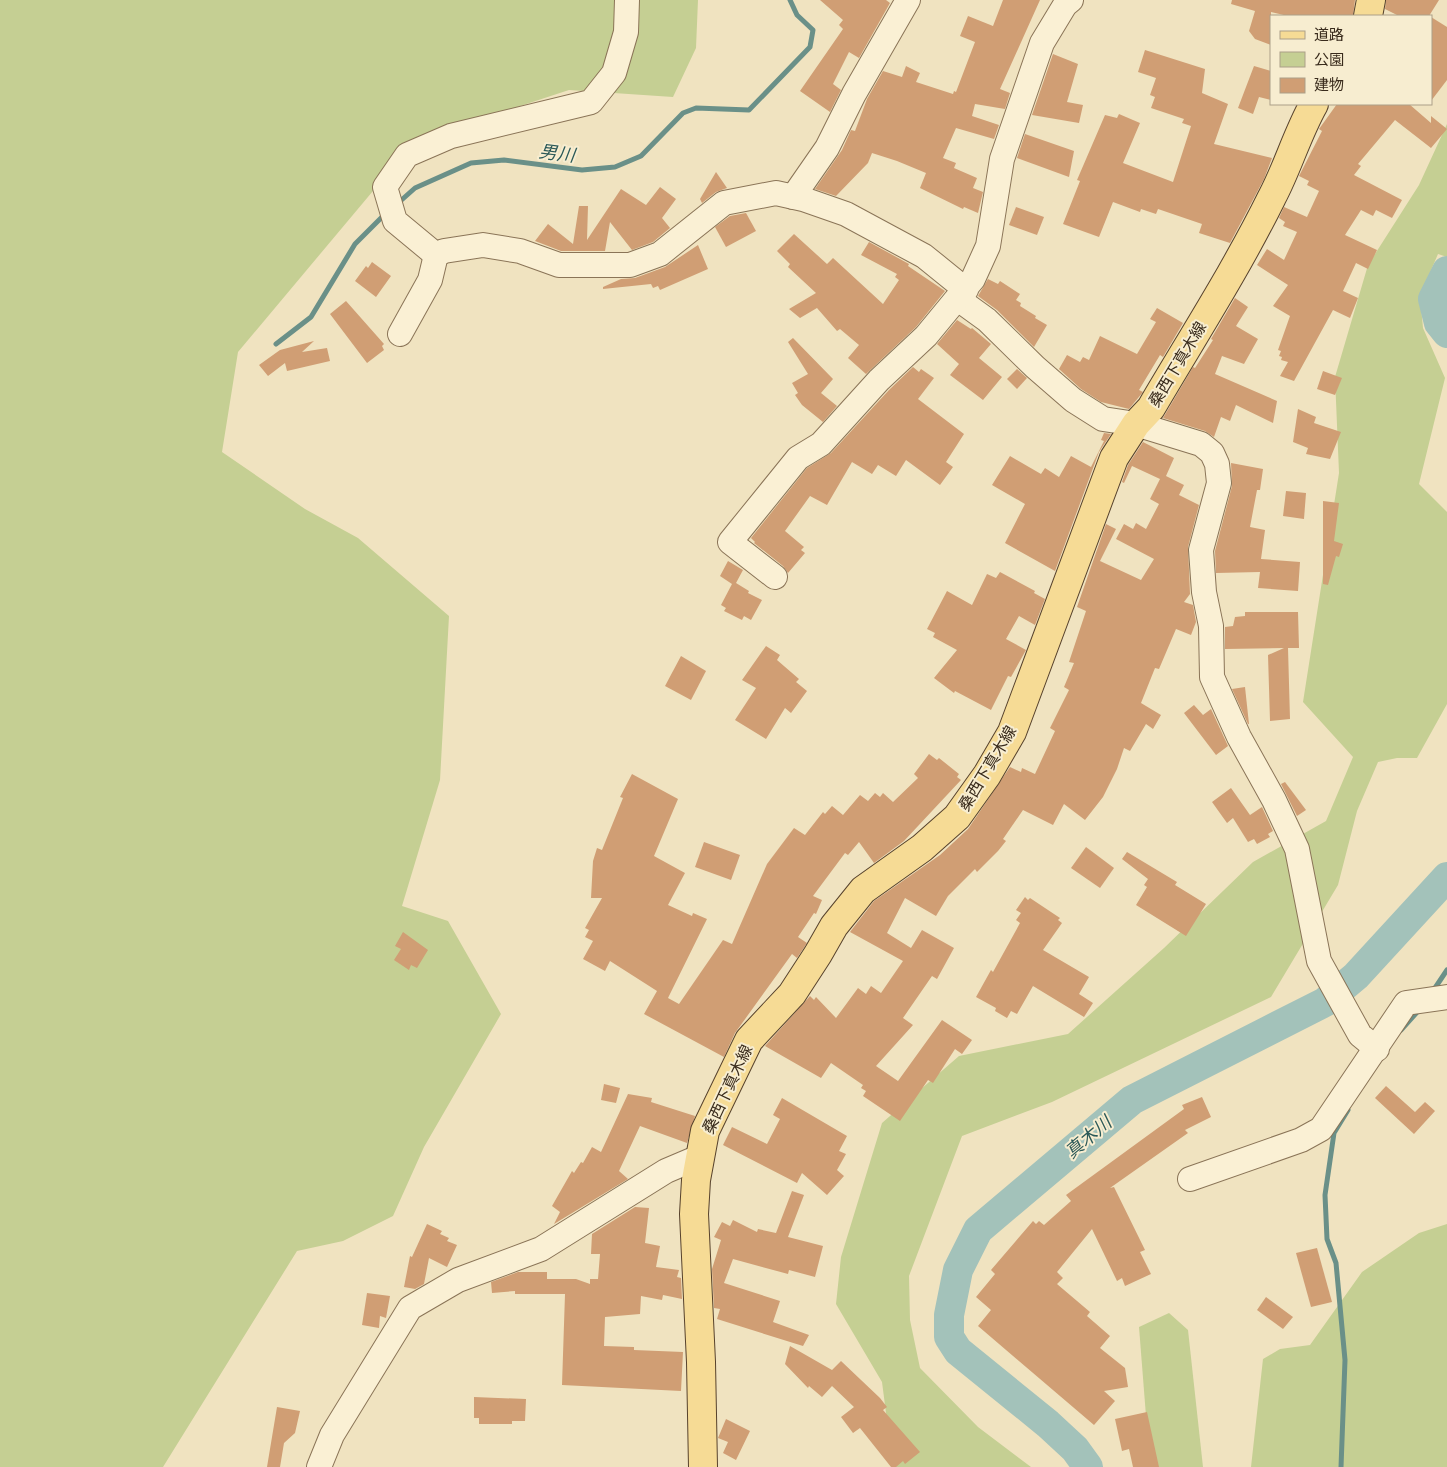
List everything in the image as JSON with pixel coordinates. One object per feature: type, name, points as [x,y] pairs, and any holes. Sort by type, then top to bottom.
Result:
[{"type":"main road","points":[[1368,15],[1371,0]]},
{"type":"main road","name":"桑西下真木線","points":[[703,1467],[701,1362],[694,1214],[699,1158],[705,1131],[749,1040],[792,994],[834,926],[862,890],[922,848],[957,817],[986,775],[1012,732],[1114,458],[1136,424],[1151,408],[1245,250],[1274,195],[1290,153],[1314,105]]},
{"type":"street","points":[[436,255],[395,221],[385,187],[406,155],[451,136],[591,102],[614,73],[626,32],[628,0]]},
{"type":"street","points":[[793,197],[827,148],[854,94],[908,0]]},
{"type":"street","points":[[775,577],[730,542],[798,458],[822,444],[879,380],[926,336],[973,279],[988,246],[1002,159],[1042,43],[1065,5],[1071,0]]},
{"type":"street","points":[[400,334],[430,280],[436,255],[444,251],[483,245],[520,251],[560,265],[630,265],[660,254],[724,203],[776,193],[846,214],[924,256],[1034,367],[1073,400],[1103,419],[1136,424],[1201,444],[1212,453],[1217,464],[1219,483],[1201,550],[1204,592],[1211,626],[1212,678],[1239,737],[1274,800],[1297,849],[1319,961],[1369,1042]]},
{"type":"street","points":[[1190,1179],[1301,1140],[1321,1129],[1369,1042],[1406,1004],[1447,996]]},
{"type":"street","points":[[319,1467],[332,1435],[410,1308],[458,1280],[541,1249],[666,1171],[699,1158]]},
{"type":"green space","points":[[0,0],[698,0],[696,48],[673,97],[569,90],[422,138],[378,185],[238,352],[222,452],[305,509],[358,538],[449,616],[440,780],[402,906],[448,921],[501,1014],[424,1147],[393,1216],[343,1241],[297,1251],[163,1467],[0,1467]]},
{"type":"green space","points":[[1447,124],[1447,257],[1438,254],[1420,296],[1423,328],[1445,378],[1419,484],[1447,512],[1447,704],[1417,758],[1397,758],[1378,762],[1357,811],[1338,885],[1271,997],[1052,1102],[962,1136],[909,1276],[910,1320],[920,1368],[978,1427],[1031,1467],[893,1467],[882,1382],[836,1304],[841,1257],[882,1123],[959,1056],[1068,1034],[1164,948],[1253,862],[1326,821],[1353,757],[1303,702],[1339,473],[1335,377],[1368,265],[1419,185]]},
{"type":"green space","points":[[1447,1224],[1447,1467],[1251,1467],[1263,1359],[1280,1349],[1310,1345],[1362,1272],[1419,1233]]},
{"type":"green space","points":[[1169,1313],[1188,1330],[1203,1467],[1150,1467],[1139,1327]]},
{"type":"building","points":[[820,0],[886,0],[890,3],[859,58],[849,52],[833,84],[841,90],[830,112],[800,91],[843,29],[839,25],[843,20]]},
{"type":"building","points":[[1003,0],[1040,0],[1000,89],[1010,93],[1005,109],[975,104],[972,116],[999,125],[994,139],[956,128],[943,158],[956,163],[954,168],[977,178],[973,188],[983,192],[978,213],[964,207],[963,209],[920,188],[926,173],[872,153],[868,163],[836,196],[815,189],[842,150],[851,130],[855,131],[867,99],[883,71],[902,77],[906,66],[920,73],[916,82],[953,94],[954,91],[956,92],[975,42],[960,36],[968,16],[993,26]]},
{"type":"building","points":[[1232,0],[1355,0],[1353,15],[1284,15],[1271,12],[1270,45],[1255,39],[1249,31],[1255,11],[1231,4]]},
{"type":"building","points":[[1386,0],[1439,0],[1430,15],[1397,15],[1385,9]]},
{"type":"building","points":[[1432,18],[1447,27],[1447,80],[1432,100]]},
{"type":"building","points":[[1145,50],[1205,69],[1202,93],[1228,104],[1214,144],[1272,158],[1264,179],[1230,243],[1199,233],[1202,224],[1158,209],[1156,214],[1141,209],[1140,212],[1113,202],[1099,237],[1063,224],[1080,181],[1077,180],[1105,115],[1117,118],[1119,114],[1140,123],[1123,163],[1173,182],[1191,126],[1182,123],[1184,119],[1151,108],[1155,97],[1150,95],[1156,78],[1138,72]]},
{"type":"building","points":[[1053,54],[1078,64],[1067,102],[1083,105],[1079,123],[1032,115]]},
{"type":"building","points":[[1254,66],[1270,71],[1270,100],[1259,97],[1253,114],[1238,108]]},
{"type":"building","points":[[1336,105],[1410,105],[1431,123],[1431,116],[1447,129],[1431,148],[1395,120],[1358,164],[1361,166],[1354,175],[1402,200],[1392,218],[1376,210],[1373,216],[1361,210],[1345,235],[1377,250],[1368,269],[1356,263],[1343,291],[1358,298],[1350,318],[1333,310],[1294,381],[1280,376],[1288,362],[1281,360],[1282,357],[1279,356],[1281,351],[1278,350],[1290,316],[1273,306],[1288,285],[1257,265],[1267,249],[1284,260],[1297,232],[1283,226],[1285,222],[1279,218],[1284,207],[1307,217],[1319,191],[1307,185],[1309,181],[1299,176],[1322,131],[1319,129]]},
{"type":"building","points":[[1025,134],[1074,151],[1069,177],[1017,158]]},
{"type":"building","points":[[716,172],[727,188],[716,192],[702,203],[700,199]]},
{"type":"building","points":[[660,187],[676,199],[662,218],[670,228],[653,242],[632,250],[610,222],[605,251],[561,251],[535,241],[548,224],[573,244],[579,206],[588,206],[587,240],[621,189],[646,205]]},
{"type":"building","points":[[1016,207],[1044,217],[1037,235],[1009,225]]},
{"type":"building","points":[[746,213],[756,231],[726,247],[715,227],[730,216]]},
{"type":"building","points":[[794,234],[827,264],[833,258],[883,304],[899,280],[895,277],[897,274],[861,255],[869,242],[909,264],[908,266],[945,291],[916,327],[866,374],[848,358],[859,345],[840,329],[837,331],[817,308],[800,318],[789,309],[816,293],[788,267],[790,264],[777,251]]},
{"type":"building","points":[[698,245],[708,269],[660,290],[658,286],[653,288],[651,284],[603,289],[603,287],[621,279],[635,278],[665,267]]},
{"type":"building","points":[[372,262],[391,276],[376,297],[355,281],[366,266],[368,268]]},
{"type":"building","points":[[988,279],[998,284],[1000,281],[1020,294],[1016,300],[1021,303],[1020,306],[1047,325],[1034,347],[997,310],[978,296]]},
{"type":"building","points":[[1235,298],[1248,307],[1236,326],[1258,339],[1244,364],[1222,356],[1215,374],[1277,401],[1273,423],[1236,405],[1230,421],[1221,417],[1214,437],[1205,431],[1163,418],[1193,367],[1195,368],[1213,340],[1211,339]]},
{"type":"building","points":[[346,301],[384,344],[382,346],[384,350],[367,363],[330,314]]},
{"type":"building","points":[[1157,308],[1183,323],[1163,357],[1160,355],[1139,390],[1143,392],[1129,409],[1101,402],[1081,389],[1059,369],[1067,355],[1080,362],[1083,357],[1089,360],[1100,336],[1137,354],[1156,322],[1150,319]]},
{"type":"building","points":[[957,320],[972,328],[991,344],[979,358],[1002,377],[983,400],[950,375],[959,364],[937,344]]},
{"type":"building","points":[[793,338],[833,379],[821,393],[837,406],[823,422],[802,405],[795,395],[798,393],[792,383],[808,374],[788,342]]},
{"type":"building","points":[[314,341],[302,352],[327,348],[330,361],[287,371],[285,363],[268,376],[259,365],[280,350]]},
{"type":"building","points":[[913,367],[919,372],[921,369],[934,378],[918,399],[964,434],[946,462],[953,467],[940,485],[906,460],[896,476],[878,465],[872,474],[852,462],[827,505],[810,496],[785,531],[804,547],[801,550],[805,553],[788,573],[783,566],[754,543],[751,538],[807,468],[831,453]]},
{"type":"building","points":[[1017,369],[1027,378],[1017,389],[1007,379]]},
{"type":"building","points":[[1323,371],[1342,378],[1335,395],[1317,389]]},
{"type":"building","points":[[1298,409],[1316,417],[1314,423],[1341,432],[1330,459],[1306,454],[1308,448],[1293,442]]},
{"type":"building","points":[[1104,433],[1111,434],[1099,452],[1055,571],[1005,543],[1025,504],[992,485],[1010,456],[1041,474],[1045,468],[1059,477],[1071,456],[1091,467],[1104,441],[1101,440]]},
{"type":"building","points":[[1143,442],[1174,458],[1166,476],[1184,485],[1179,495],[1199,505],[1188,547],[1190,594],[1184,602],[1193,605],[1196,622],[1191,635],[1176,629],[1159,669],[1155,668],[1141,703],[1161,715],[1153,729],[1146,724],[1130,751],[1124,748],[1117,769],[1103,797],[1085,820],[1064,804],[1053,825],[1023,810],[1003,839],[1006,841],[998,851],[977,872],[975,869],[948,896],[936,916],[905,898],[887,933],[911,948],[922,930],[954,948],[937,979],[932,976],[903,1018],[913,1025],[876,1066],[898,1081],[942,1020],[972,1040],[962,1054],[955,1049],[933,1083],[928,1080],[900,1121],[863,1096],[866,1091],[861,1088],[863,1085],[831,1063],[821,1078],[765,1046],[810,996],[814,1000],[816,997],[836,1018],[858,988],[866,994],[871,986],[881,993],[903,961],[850,932],[874,901],[940,855],[968,829],[1010,767],[1021,772],[1022,768],[1035,774],[1055,731],[1050,728],[1069,690],[1064,687],[1074,663],[1069,662],[1086,611],[1077,607],[1106,524],[1116,529],[1100,561],[1141,580],[1154,559],[1116,539],[1124,524],[1133,529],[1136,523],[1146,529],[1159,504],[1150,499],[1160,479],[1132,466],[1124,483],[1122,482],[1128,465]]},
{"type":"building","points":[[1231,463],[1263,469],[1260,490],[1257,490],[1250,527],[1265,530],[1261,559],[1300,562],[1298,591],[1258,588],[1260,572],[1216,573],[1215,551],[1232,486]]},
{"type":"building","points":[[1286,491],[1306,493],[1304,519],[1283,516]]},
{"type":"building","points":[[1323,501],[1339,503],[1334,541],[1343,544],[1339,557],[1336,556],[1328,585],[1323,584]]},
{"type":"building","points":[[728,561],[743,570],[736,583],[749,591],[748,593],[762,600],[751,620],[744,616],[742,620],[724,611],[726,608],[721,605],[732,584],[720,576]]},
{"type":"building","points":[[1000,572],[1035,591],[1034,593],[1045,599],[1035,625],[1019,616],[1006,639],[1026,650],[1011,677],[1008,676],[991,710],[955,691],[954,693],[934,678],[957,650],[933,637],[935,633],[927,629],[947,591],[972,605],[987,574],[996,578]]},
{"type":"building","points":[[1245,612],[1298,612],[1299,648],[1288,648],[1290,719],[1270,721],[1268,655],[1284,648],[1225,649],[1225,627],[1233,626],[1235,617],[1245,616]]},
{"type":"building","points":[[766,646],[780,655],[777,660],[799,679],[796,682],[807,691],[791,713],[785,708],[766,739],[735,720],[756,688],[742,680]]},
{"type":"building","points":[[681,656],[706,671],[691,700],[665,686]]},
{"type":"building","points":[[1245,687],[1249,724],[1232,689]]},
{"type":"building","points":[[1194,705],[1203,715],[1211,709],[1228,746],[1216,755],[1184,713]]},
{"type":"building","points":[[929,754],[937,760],[939,758],[959,774],[957,777],[961,780],[904,841],[874,863],[859,842],[848,855],[845,853],[813,896],[822,900],[816,914],[814,913],[798,937],[807,943],[797,958],[792,954],[735,1033],[724,1057],[644,1014],[657,991],[610,961],[605,971],[583,959],[593,941],[585,937],[589,930],[585,928],[602,898],[591,898],[593,861],[597,848],[602,850],[623,798],[620,797],[632,774],[678,799],[654,856],[685,873],[668,905],[692,916],[693,913],[707,919],[668,998],[679,1004],[723,940],[732,944],[767,864],[794,828],[805,835],[823,812],[825,814],[832,806],[843,815],[860,795],[868,801],[875,793],[880,797],[883,793],[893,802],[918,778],[914,774]]},
{"type":"building","points":[[1285,782],[1306,810],[1297,816],[1281,784]]},
{"type":"building","points":[[1231,788],[1250,815],[1262,807],[1273,831],[1268,834],[1270,837],[1257,844],[1254,839],[1248,842],[1233,818],[1227,823],[1212,802]]},
{"type":"building","points":[[704,842],[740,855],[731,880],[695,867]]},
{"type":"building","points":[[1086,847],[1114,868],[1100,888],[1071,868]]},
{"type":"building","points":[[1127,852],[1177,882],[1175,885],[1206,904],[1186,936],[1136,905],[1147,887],[1144,885],[1148,879],[1122,859]]},
{"type":"building","points":[[1025,897],[1028,900],[1030,898],[1060,918],[1058,920],[1062,923],[1043,950],[1089,977],[1079,994],[1093,1003],[1084,1017],[1033,986],[1017,1014],[1011,1011],[1007,1018],[995,1011],[996,1008],[976,997],[991,970],[993,972],[1020,923],[1016,920],[1021,913],[1016,910]]},
{"type":"building","points":[[403,932],[428,950],[417,968],[411,965],[409,970],[394,960],[401,949],[395,946]]},
{"type":"building","points":[[604,1084],[620,1088],[616,1103],[601,1100]]},
{"type":"building","points":[[1386,1086],[1415,1112],[1425,1102],[1435,1111],[1414,1134],[1375,1098]]},
{"type":"building","points":[[628,1094],[652,1098],[651,1102],[695,1116],[687,1143],[640,1126],[619,1171],[628,1179],[554,1224],[560,1212],[552,1206],[572,1171],[574,1173],[581,1162],[583,1163],[592,1147],[601,1152]]},
{"type":"building","points":[[1202,1097],[1211,1117],[1185,1130],[1188,1133],[1110,1188],[1114,1187],[1145,1250],[1140,1252],[1151,1274],[1125,1286],[1122,1278],[1117,1281],[1092,1229],[1057,1272],[1063,1278],[1057,1284],[1090,1312],[1087,1316],[1110,1336],[1100,1348],[1125,1368],[1128,1387],[1104,1391],[1115,1401],[1094,1425],[978,1326],[991,1310],[976,1297],[995,1274],[991,1270],[1033,1221],[1036,1224],[1039,1221],[1044,1225],[1071,1201],[1066,1195],[1184,1109],[1182,1105]]},
{"type":"building","points":[[782,1098],[847,1136],[839,1151],[846,1154],[837,1170],[844,1176],[827,1195],[802,1173],[797,1183],[723,1145],[732,1127],[767,1144],[780,1119],[773,1115]]},
{"type":"building","points":[[792,1191],[804,1195],[788,1237],[823,1246],[815,1277],[789,1270],[788,1274],[733,1259],[724,1283],[780,1301],[773,1322],[809,1335],[803,1346],[717,1319],[720,1309],[714,1308],[712,1269],[721,1240],[714,1237],[722,1222],[730,1226],[733,1220],[757,1232],[758,1229],[776,1233]]},
{"type":"building","points":[[635,1207],[649,1208],[645,1243],[660,1246],[656,1267],[679,1270],[677,1277],[681,1278],[682,1299],[663,1295],[662,1300],[641,1296],[640,1314],[605,1317],[604,1346],[634,1347],[634,1350],[683,1352],[681,1391],[562,1385],[565,1294],[515,1294],[515,1291],[492,1293],[491,1282],[518,1272],[547,1272],[547,1279],[576,1279],[590,1284],[590,1279],[598,1279],[600,1254],[591,1254],[592,1234]]},
{"type":"building","points":[[427,1224],[442,1231],[440,1234],[449,1238],[447,1241],[457,1245],[447,1267],[429,1258],[424,1284],[415,1289],[404,1287],[410,1256],[412,1257]]},
{"type":"building","points":[[1317,1248],[1332,1302],[1311,1307],[1296,1253]]},
{"type":"building","points":[[367,1293],[390,1296],[386,1318],[380,1316],[379,1328],[362,1325]]},
{"type":"building","points":[[1266,1297],[1293,1317],[1283,1329],[1257,1310]]},
{"type":"building","points":[[790,1346],[832,1370],[841,1361],[880,1398],[887,1407],[883,1410],[920,1452],[905,1464],[903,1461],[896,1467],[891,1467],[860,1428],[853,1433],[841,1417],[854,1407],[832,1386],[822,1397],[809,1386],[808,1388],[785,1364]]},
{"type":"building","points":[[474,1397],[526,1399],[525,1421],[512,1421],[512,1424],[479,1424],[479,1418],[474,1418]]},
{"type":"building","points":[[277,1407],[300,1411],[295,1433],[284,1443],[280,1467],[267,1467]]},
{"type":"building","points":[[1147,1412],[1159,1467],[1133,1467],[1129,1449],[1122,1451],[1115,1419]]},
{"type":"building","points":[[726,1419],[750,1431],[736,1460],[723,1453],[728,1442],[718,1438]]},
{"type":"waterway","name":"男川","points":[[397,204],[415,188],[471,163],[504,160],[582,170],[615,167],[641,156],[683,113],[696,108],[749,110],[810,47],[813,30],[797,15],[790,0]]},
{"type":"waterway","name":"男川","points":[[276,344],[311,317],[355,244],[386,213]]},
{"type":"waterway","name":"真木川","points":[[1447,271],[1433,299],[1439,323],[1447,333]]},
{"type":"waterway","name":"真木川","points":[[1088,1467],[1075,1449],[1048,1424],[958,1351],[949,1337],[949,1315],[958,1270],[978,1230],[1132,1100],[1325,1002],[1356,976],[1447,877]]},
{"type":"waterway","points":[[1433,991],[1447,970]]},
{"type":"waterway","points":[[1401,1030],[1419,1010]]},
{"type":"waterway","points":[[1341,1467],[1345,1360],[1336,1263],[1327,1239],[1325,1195],[1334,1133],[1348,1110]]}]
